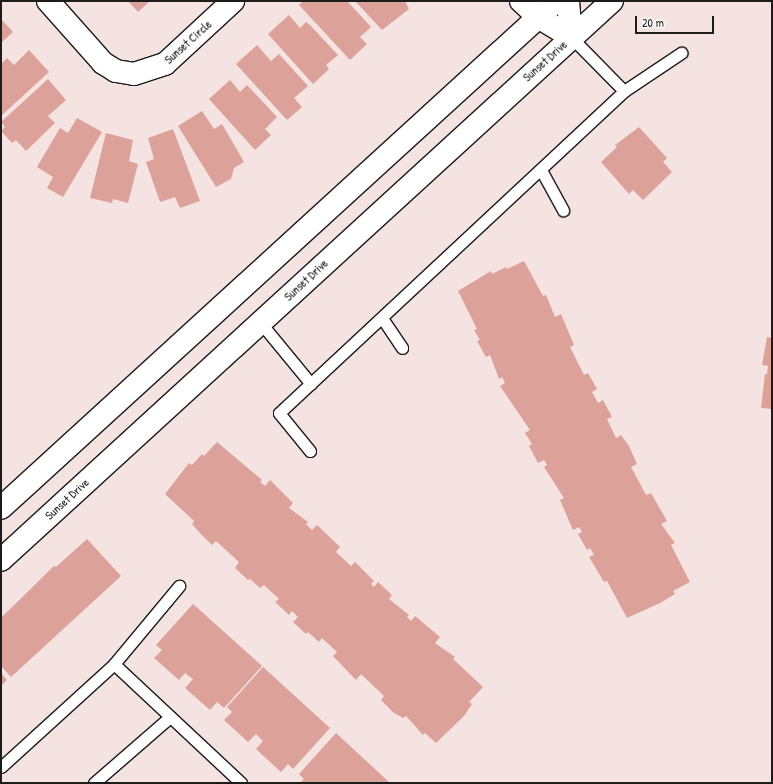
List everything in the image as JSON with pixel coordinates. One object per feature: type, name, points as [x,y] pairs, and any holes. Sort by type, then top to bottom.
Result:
[{"type":"street","name":"Sunset Circle","points":[[48,1],[103,63],[116,70],[134,74],[165,64],[232,1]]},
{"type":"street","points":[[522,1],[538,17],[571,37]]},
{"type":"street","points":[[1,508],[556,1]]},
{"type":"street","points":[[568,1],[571,37]]},
{"type":"street","name":"Sunset Drive","points":[[1,560],[612,1]]},
{"type":"lane","points":[[571,37],[624,91]]},
{"type":"lane","points":[[310,451],[279,413],[624,91],[681,53]]},
{"type":"lane","points":[[541,170],[563,210]]},
{"type":"lane","points":[[382,318],[402,348]]},
{"type":"lane","points":[[260,322],[311,384]]},
{"type":"lane","points":[[1,767],[114,664],[178,586]]},
{"type":"lane","points":[[114,664],[241,783]]},
{"type":"lane","points":[[94,783],[170,717]]},
{"type":"building","points":[[128,1],[150,1],[138,12]]},
{"type":"building","points":[[303,1],[347,1],[371,27],[360,37],[367,44],[350,60],[299,5]]},
{"type":"building","points":[[355,1],[405,1],[409,9],[382,30]]},
{"type":"building","points":[[289,15],[300,28],[306,22],[310,25],[338,55],[326,65],[329,69],[313,84],[268,34]]},
{"type":"building","points":[[1,19],[13,32],[1,43]]},
{"type":"building","points":[[257,45],[271,61],[279,54],[308,86],[294,98],[302,107],[287,120],[236,64]]},
{"type":"building","points":[[29,50],[49,72],[1,116],[1,64],[7,58],[14,65]]},
{"type":"building","points":[[48,79],[66,100],[48,116],[55,123],[26,151],[16,140],[12,143],[1,131],[5,127],[1,122]]},
{"type":"building","points":[[230,80],[240,92],[247,85],[277,117],[265,129],[271,135],[255,150],[209,99]]},
{"type":"building","points":[[202,111],[214,129],[222,124],[244,162],[234,168],[231,179],[216,187],[178,126]]},
{"type":"building","points":[[77,118],[102,132],[63,197],[47,188],[53,177],[37,167],[60,128],[68,133]]},
{"type":"building","points":[[639,127],[667,158],[663,162],[672,172],[643,200],[633,190],[629,194],[601,162],[617,147],[615,145]]},
{"type":"building","points":[[173,129],[200,201],[180,208],[175,197],[160,202],[146,162],[154,159],[148,138]]},
{"type":"building","points":[[106,133],[133,140],[129,161],[138,164],[128,203],[113,199],[112,203],[90,198]]},
{"type":"building","points":[[524,261],[543,296],[546,295],[555,317],[561,314],[574,345],[570,347],[584,375],[588,373],[597,389],[592,392],[598,403],[603,400],[612,417],[607,419],[616,438],[621,435],[629,446],[637,464],[631,467],[646,495],[651,493],[667,521],[661,524],[675,543],[671,545],[690,582],[673,591],[675,594],[660,603],[627,618],[607,581],[604,582],[589,557],[594,555],[590,548],[587,550],[578,534],[582,532],[579,527],[573,530],[560,500],[564,498],[544,467],[547,465],[544,460],[538,463],[529,446],[532,444],[525,433],[530,430],[500,386],[505,383],[502,377],[499,379],[490,355],[486,357],[477,341],[480,340],[474,330],[477,329],[458,291],[491,271],[492,274],[506,267],[507,269]]},
{"type":"building","points":[[767,337],[772,338],[772,409],[761,408],[765,374],[767,374],[768,366],[762,365]]},
{"type":"building","points":[[217,442],[262,480],[260,482],[265,486],[270,480],[293,503],[289,508],[308,522],[306,524],[312,530],[317,525],[340,547],[336,552],[351,566],[355,562],[374,581],[371,584],[374,587],[378,582],[392,595],[389,599],[409,615],[407,617],[411,621],[415,616],[440,637],[435,643],[455,657],[453,659],[483,687],[469,702],[472,704],[464,716],[436,743],[425,733],[423,735],[406,716],[403,718],[394,713],[381,700],[384,696],[361,674],[356,680],[333,656],[337,652],[322,638],[319,642],[308,632],[306,634],[293,622],[298,617],[292,611],[289,615],[275,602],[279,599],[264,585],[260,588],[250,579],[248,580],[235,568],[239,562],[216,541],[212,545],[192,524],[194,521],[165,494],[189,463],[192,465],[202,454],[204,456]]},
{"type":"building","points":[[87,539],[121,576],[11,677],[1,666],[1,614],[3,616],[54,566],[56,567]]},
{"type":"building","points":[[193,604],[262,666],[224,708],[217,702],[210,710],[185,688],[193,679],[185,673],[179,680],[154,658],[162,650],[156,645]]},
{"type":"building","points":[[263,667],[330,728],[293,769],[288,764],[281,772],[256,749],[263,741],[256,734],[248,742],[224,720],[232,712],[227,707]]},
{"type":"building","points":[[1,673],[7,680],[1,686]]},
{"type":"building","points":[[336,733],[390,783],[300,783],[304,779],[299,774]]}]
